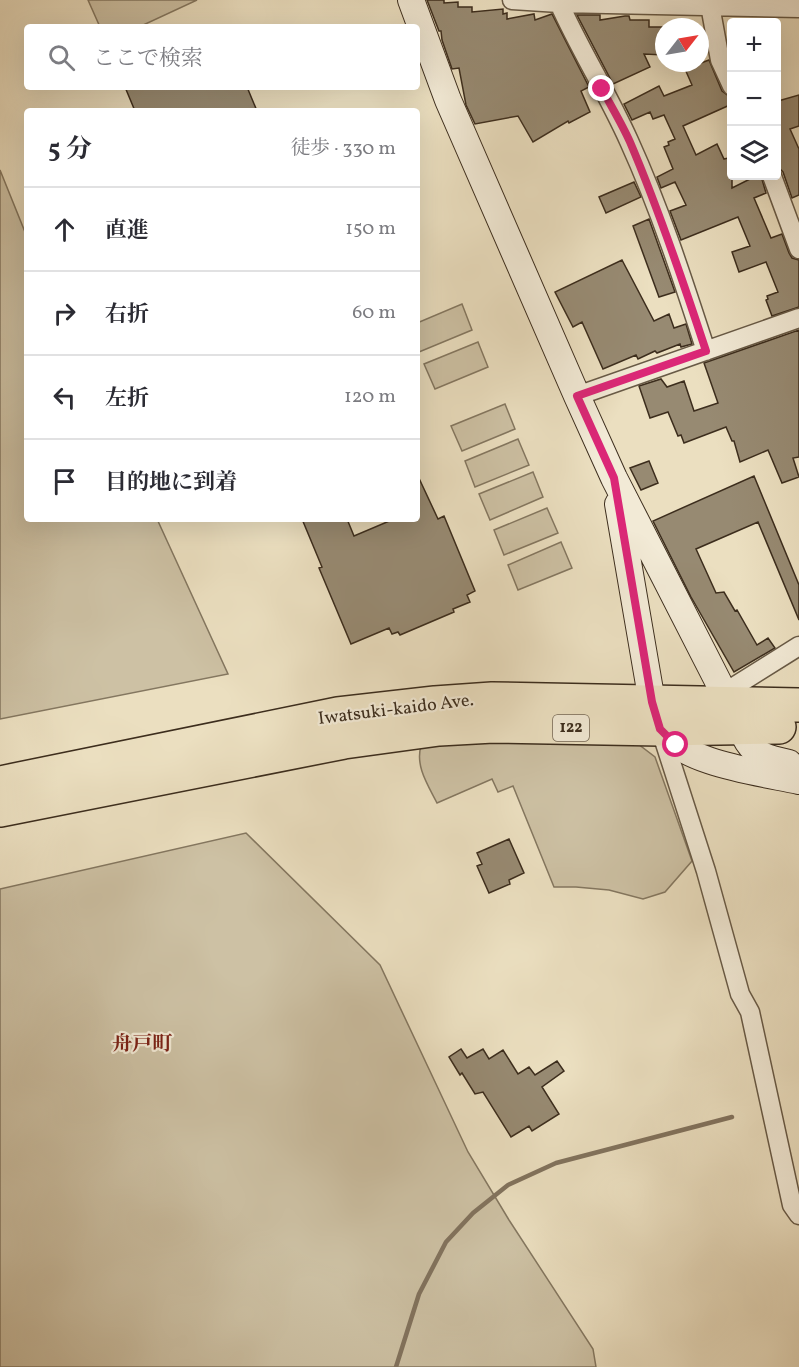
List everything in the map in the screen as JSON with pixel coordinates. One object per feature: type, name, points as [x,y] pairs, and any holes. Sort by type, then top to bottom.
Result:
[{"type":"highway","name":"Iwatsuki-kaido Ave.","points":[[0,783],[341,728],[439,729],[799,705]]},
{"type":"highway","name":"Iwatsuki-kaido Ave.","points":[[656,715],[752,726],[799,727]]},
{"type":"highway","name":"Iwatsuki-kaido Ave.","points":[[0,810],[341,728]]},
{"type":"street","points":[[411,0],[420,24]]},
{"type":"street","points":[[512,0],[559,3],[709,3],[799,8]]},
{"type":"street","points":[[559,3],[629,140],[673,251],[706,351]]},
{"type":"street","points":[[709,3],[720,60],[727,75]]},
{"type":"street","points":[[420,24],[448,100],[614,478],[725,695],[799,646]]},
{"type":"street","points":[[773,180],[799,249]]},
{"type":"street","points":[[577,396],[799,318]]},
{"type":"street","points":[[614,478],[656,715],[706,871],[740,994],[750,1012],[792,1205],[799,1215]]},
{"type":"street","points":[[656,715],[676,745],[694,756],[799,781]]},
{"type":"street","points":[[745,737],[759,755],[799,765]]},
{"type":"shaded area","points":[[88,0],[197,0],[145,24],[99,24]]},
{"type":"shaded area","points":[[0,170],[24,230],[24,522],[158,522],[228,674],[0,719]]},
{"type":"shaded area","points":[[462,304],[472,330],[420,352],[420,322]]},
{"type":"shaded area","points":[[478,342],[488,367],[435,389],[424,364]]},
{"type":"shaded area","points":[[505,404],[515,429],[462,451],[451,426]]},
{"type":"shaded area","points":[[518,439],[529,465],[475,487],[465,461]]},
{"type":"shaded area","points":[[533,472],[543,497],[490,520],[479,494]]},
{"type":"shaded area","points":[[547,508],[558,533],[504,555],[494,530]]},
{"type":"shaded area","points":[[561,542],[572,568],[518,590],[508,565]]},
{"type":"shaded area","points":[[495,742],[638,744],[655,757],[692,861],[665,892],[643,899],[609,890],[554,887],[513,786],[498,792],[492,779],[437,803],[423,775],[420,761],[421,746]]},
{"type":"shaded area","points":[[246,833],[380,965],[468,1152],[509,1220],[593,1349],[596,1367],[0,1367],[0,889]]},
{"type":"building","points":[[427,0],[444,0],[444,3],[458,2],[458,7],[472,7],[472,12],[503,9],[503,14],[507,13],[507,19],[534,14],[535,20],[552,14],[589,87],[581,91],[590,112],[569,123],[568,121],[533,142],[518,116],[475,124],[466,105],[459,68],[452,69],[441,31],[439,31]]},
{"type":"building","points":[[577,15],[600,15],[600,20],[629,16],[630,20],[649,20],[649,27],[655,27],[655,55],[644,54],[650,67],[613,84]]},
{"type":"building","points":[[709,60],[722,91],[727,95],[727,106],[683,126],[696,155],[717,144],[724,159],[727,158],[727,180],[732,180],[732,188],[748,180],[762,180],[766,193],[754,198],[771,238],[782,234],[792,258],[799,260],[799,307],[772,316],[766,300],[767,296],[778,292],[766,262],[739,272],[732,252],[750,246],[738,217],[681,240],[670,211],[686,205],[675,182],[661,188],[657,177],[673,169],[664,147],[675,139],[664,115],[653,119],[650,112],[632,120],[624,104],[659,86],[664,96],[692,85],[686,72],[709,72]]},
{"type":"building","points":[[126,90],[248,90],[256,108],[134,108]]},
{"type":"building","points":[[799,95],[799,126],[790,129],[799,149],[799,195],[792,198],[781,170],[781,100]]},
{"type":"building","points":[[634,182],[641,197],[606,213],[599,197]]},
{"type":"building","points":[[649,219],[675,292],[659,297],[633,226]]},
{"type":"building","points":[[622,260],[654,321],[669,314],[674,328],[686,324],[692,344],[681,347],[680,344],[657,353],[655,351],[638,359],[636,355],[603,369],[582,322],[573,327],[555,292]]},
{"type":"building","points":[[799,330],[799,457],[793,458],[799,477],[782,483],[768,450],[740,462],[734,441],[726,427],[684,443],[681,435],[678,436],[668,412],[650,418],[639,386],[661,379],[667,387],[684,381],[694,411],[718,403],[704,363]]},
{"type":"building","points":[[649,461],[658,483],[641,490],[630,468]]},
{"type":"building","points":[[754,476],[799,585],[799,620],[758,522],[696,549],[716,593],[724,592],[757,645],[768,638],[775,648],[734,672],[691,597],[653,521]]},
{"type":"building","points":[[420,480],[438,519],[444,516],[475,591],[467,595],[470,602],[453,609],[454,612],[400,635],[398,632],[392,634],[389,628],[351,644],[319,568],[322,567],[303,522],[348,522],[354,536],[387,522],[420,522]]},
{"type":"building","points":[[509,839],[524,873],[509,880],[510,884],[489,893],[477,866],[482,864],[477,853]]},
{"type":"building","points":[[461,1049],[467,1058],[483,1049],[489,1059],[503,1050],[518,1074],[529,1067],[535,1075],[557,1061],[564,1071],[542,1087],[559,1114],[532,1131],[529,1126],[511,1137],[483,1092],[475,1094],[449,1057]]},
{"type":"waterway","points":[[396,1367],[419,1294],[446,1242],[473,1213],[508,1185],[556,1163],[732,1117]]},
{"type":"district","name":"舟戸町","points":[[142,1045]]},
{"type":"route","points":[[602,89],[629,140],[648,187],[673,251],[706,351],[577,396],[614,478],[652,702],[660,729],[676,745]]}]
